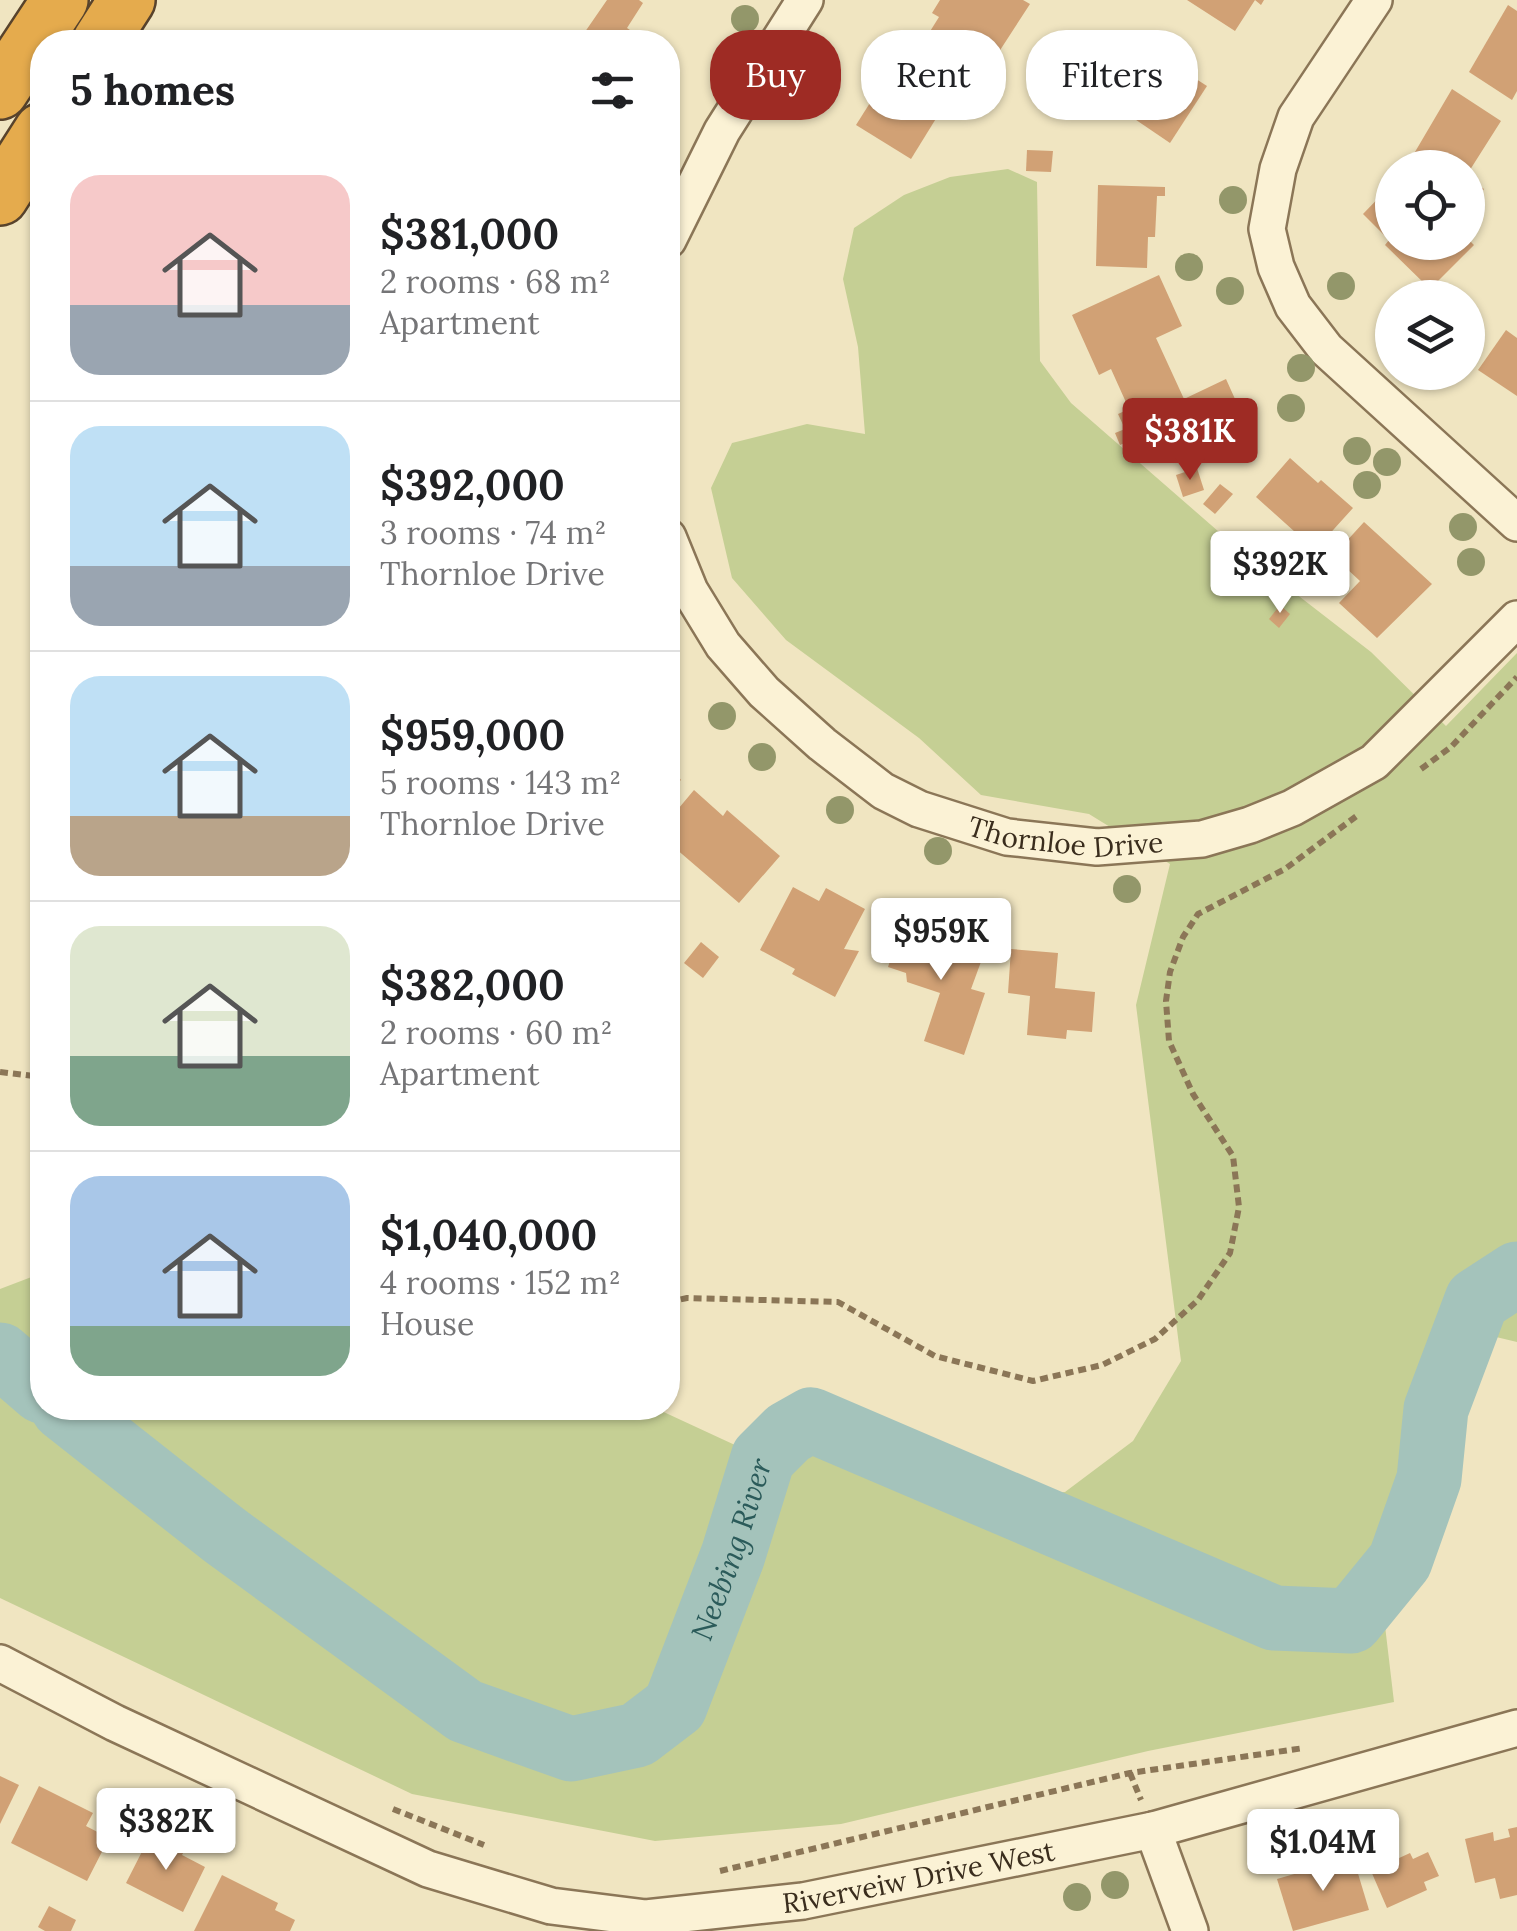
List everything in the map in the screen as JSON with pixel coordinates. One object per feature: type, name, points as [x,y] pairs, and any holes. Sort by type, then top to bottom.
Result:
[{"type":"highway","points":[[40,30],[60,0]]},
{"type":"highway","points":[[108,30],[127,0]]},
{"type":"highway","points":[[0,92],[30,46]]},
{"type":"highway","points":[[0,197],[30,150]]},
{"type":"street","points":[[680,216],[722,131],[805,0]]},
{"type":"street","points":[[1374,0],[1296,117],[1278,169],[1268,229],[1276,267],[1294,306],[1326,350],[1517,523]]},
{"type":"street","name":"Thornloe Drive","points":[[680,566],[690,591],[723,645],[764,692],[883,791],[918,810],[1007,837],[1097,847],[1202,839],[1292,808],[1374,762],[1517,618]]},
{"type":"street","name":"Riverveiw Drive West","points":[[0,1663],[115,1723],[428,1868],[551,1906],[646,1918],[803,1901],[1153,1830],[1517,1728]]},
{"type":"street","points":[[1153,1830],[1190,1931]]},
{"type":"path","points":[[1406,780],[1451,747],[1517,677]]},
{"type":"path","points":[[680,1299],[838,1302],[935,1356],[1034,1381],[1102,1366],[1155,1339],[1198,1300],[1230,1253],[1239,1207],[1233,1156],[1194,1094],[1169,1040],[1166,1001],[1170,972],[1183,937],[1198,914],[1285,869],[1360,814]]},
{"type":"path","points":[[0,1072],[30,1075]]},
{"type":"path","points":[[708,1874],[1130,1773],[1314,1746]]},
{"type":"path","points":[[386,1806],[497,1850]]},
{"type":"green space","points":[[1008,169],[1037,182],[1040,361],[1071,403],[1242,552],[1371,652],[1446,726],[1517,653],[1517,1342],[1471,1331],[1421,1403],[1417,1470],[1375,1541],[1394,1702],[1148,1751],[841,1824],[655,1841],[412,1794],[0,1598],[0,1289],[30,1278],[30,1420],[680,1420],[763,1458],[803,1399],[1014,1495],[1065,1492],[1133,1441],[1181,1361],[1136,1005],[1170,864],[1089,814],[981,795],[919,738],[786,640],[732,578],[711,488],[732,443],[807,424],[865,434],[858,347],[843,279],[854,228],[904,195],[950,177]]},
{"type":"building","points":[[607,0],[643,3],[627,28],[630,30],[586,30]]},
{"type":"building","points":[[940,0],[1023,0],[1030,4],[1006,41],[1006,30],[931,30],[939,17],[932,13]]},
{"type":"building","points":[[1187,0],[1255,0],[1235,31]]},
{"type":"building","points":[[1508,5],[1517,11],[1517,91],[1512,100],[1469,72]]},
{"type":"building","points":[[1198,80],[1207,86],[1198,100]]},
{"type":"building","points":[[1452,89],[1501,121],[1483,150],[1416,150]]},
{"type":"building","points":[[861,117],[935,120],[911,159],[856,125]]},
{"type":"building","points":[[1136,120],[1185,120],[1170,143]]},
{"type":"building","points":[[1027,150],[1053,151],[1051,172],[1026,171]]},
{"type":"building","points":[[1098,185],[1165,187],[1165,196],[1157,196],[1155,237],[1148,237],[1147,268],[1096,266]]},
{"type":"building","points":[[1375,202],[1375,226],[1363,214]]},
{"type":"building","points":[[1400,260],[1459,260],[1439,280],[1421,280]]},
{"type":"building","points":[[1159,275],[1182,326],[1156,338],[1184,399],[1226,379],[1244,419],[1163,455],[1159,446],[1138,456],[1132,440],[1120,445],[1115,433],[1125,429],[1118,414],[1129,409],[1111,369],[1099,375],[1072,315]]},
{"type":"building","points":[[1506,330],[1517,338],[1517,396],[1485,375],[1485,360]]},
{"type":"building","points":[[1290,458],[1353,508],[1315,550],[1256,497]]},
{"type":"building","points":[[1197,468],[1204,490],[1183,497],[1176,475]]},
{"type":"building","points":[[1220,484],[1233,494],[1215,514],[1203,504]]},
{"type":"building","points":[[1364,522],[1432,584],[1377,638],[1339,603],[1360,581],[1333,556]]},
{"type":"building","points":[[1280,605],[1290,614],[1279,628],[1269,619]]},
{"type":"building","points":[[694,790],[723,816],[727,810],[780,856],[739,903],[680,852],[680,807]]},
{"type":"building","points":[[793,887],[819,901],[826,888],[865,909],[844,949],[859,951],[835,997],[792,974],[795,969],[760,950]]},
{"type":"building","points":[[904,919],[947,934],[943,946],[982,959],[971,989],[985,993],[964,1055],[924,1041],[940,993],[907,982],[906,973],[888,967]]},
{"type":"building","points":[[701,942],[719,957],[703,978],[684,963]]},
{"type":"building","points":[[1011,949],[1058,953],[1055,988],[1095,992],[1092,1032],[1067,1030],[1066,1039],[1027,1035],[1030,996],[1008,993]]},
{"type":"building","points":[[0,1776],[19,1785],[0,1824]]},
{"type":"building","points":[[39,1786],[93,1813],[86,1826],[109,1838],[87,1881],[11,1843]]},
{"type":"building","points":[[1517,1827],[1517,1895],[1500,1899],[1495,1878],[1475,1883],[1465,1839],[1493,1832],[1494,1841],[1510,1837],[1508,1829]]},
{"type":"building","points":[[152,1832],[185,1849],[182,1855],[205,1867],[183,1912],[126,1883]]},
{"type":"building","points":[[1428,1852],[1439,1876],[1424,1882],[1427,1890],[1387,1908],[1371,1871],[1410,1853],[1413,1859]]},
{"type":"building","points":[[1353,1857],[1369,1910],[1293,1931],[1277,1879]]},
{"type":"building","points":[[222,1875],[278,1903],[275,1910],[295,1920],[290,1931],[194,1931]]},
{"type":"building","points":[[49,1906],[76,1920],[71,1931],[45,1931],[38,1927]]},
{"type":"waterway","name":"Neebing River","points":[[78,1420],[224,1535],[465,1711],[571,1749],[637,1735],[675,1706],[733,1555],[763,1458],[788,1433],[811,1420],[1274,1618],[1351,1621],[1400,1561],[1429,1479],[1436,1409],[1477,1300],[1517,1274]]},
{"type":"waterway","name":"Neebing River","points":[[0,1355],[30,1381]]}]
